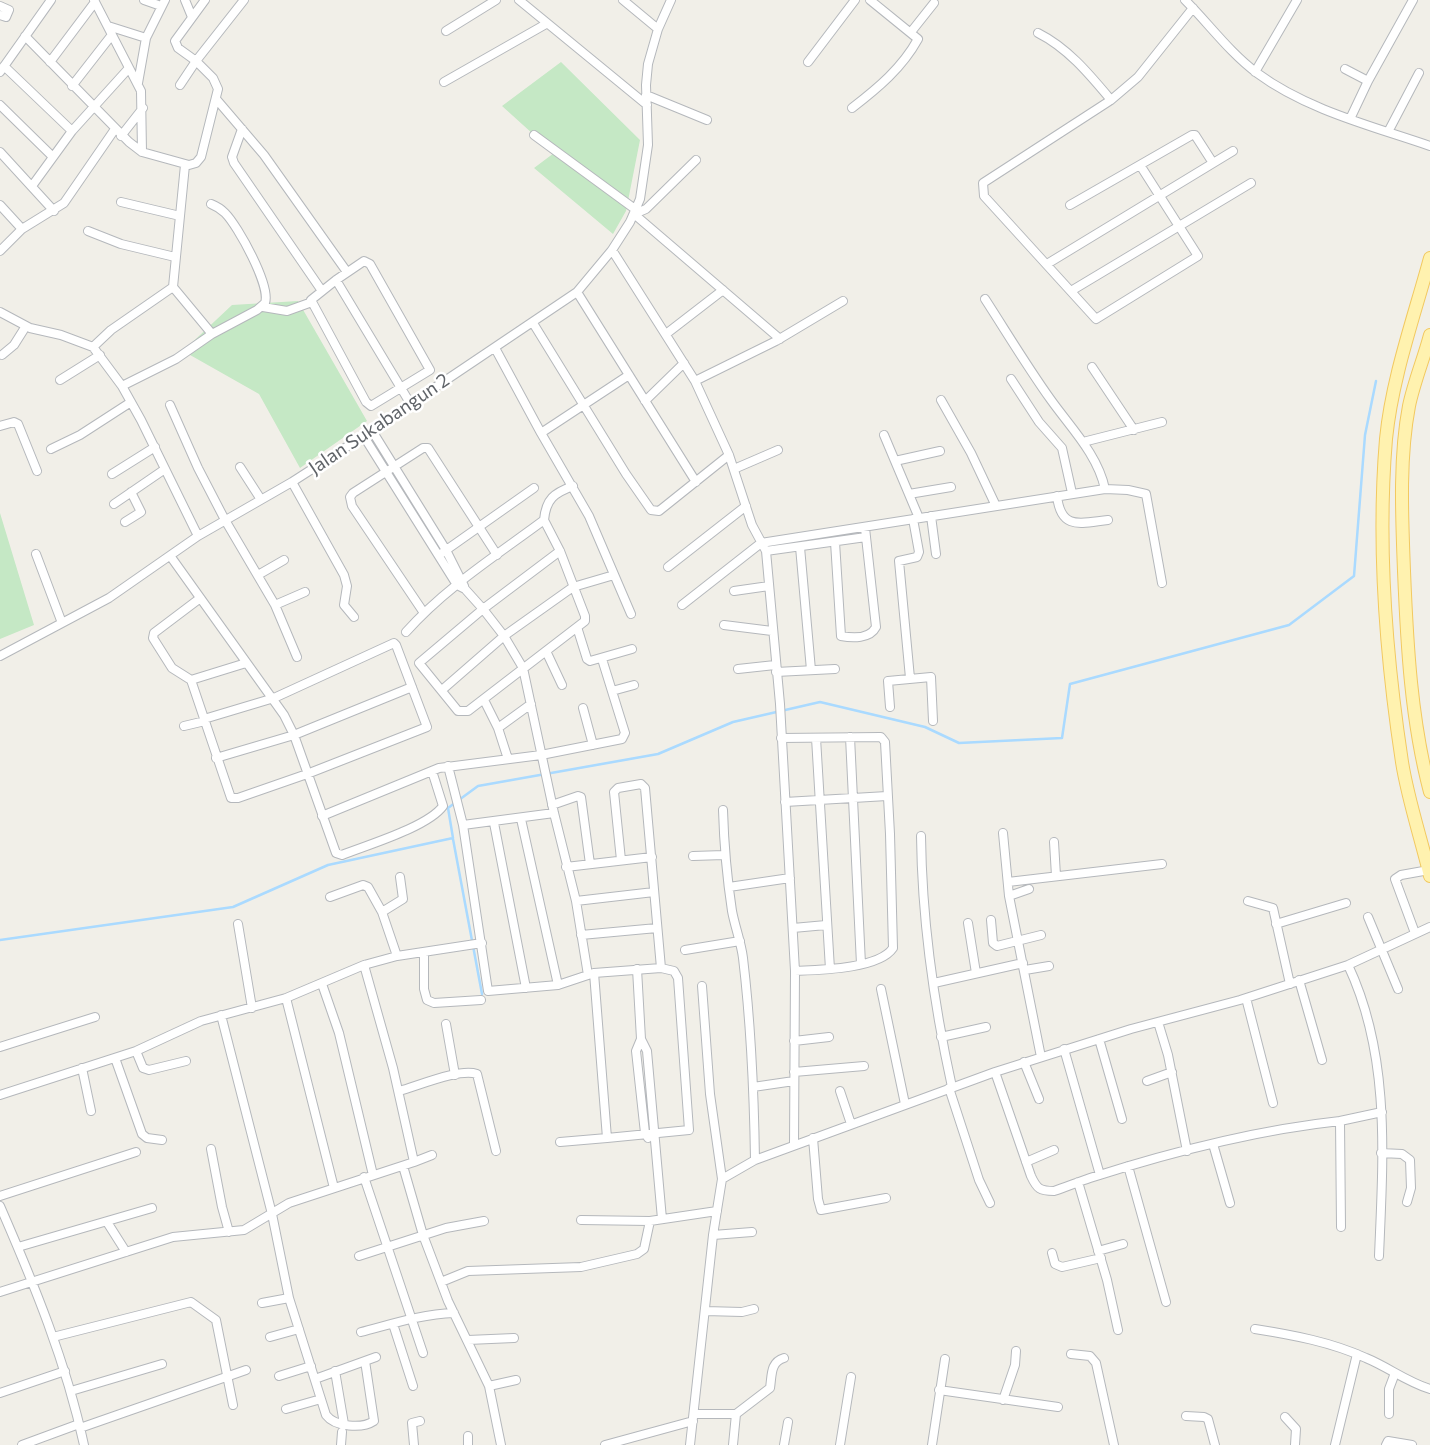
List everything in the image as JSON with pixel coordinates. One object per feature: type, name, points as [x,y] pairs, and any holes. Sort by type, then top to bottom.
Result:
[{"type":"main road","points":[[1429,873],[1403,765],[1389,652],[1383,528],[1387,437],[1392,405],[1430,258]]},
{"type":"main road","points":[[1430,335],[1410,405],[1405,438],[1402,528],[1408,649],[1421,758],[1430,792]]},
{"type":"street","points":[[51,0],[2,69],[72,131]]},
{"type":"street","points":[[138,83],[146,38],[163,3],[144,0]]},
{"type":"street","points":[[185,0],[192,17]]},
{"type":"street","points":[[25,36],[92,107],[142,152],[185,165],[194,164],[199,160],[217,100],[216,82],[197,61],[175,43],[205,0]]},
{"type":"street","points":[[180,85],[244,0]]},
{"type":"street","points":[[446,31],[496,0]]},
{"type":"street","points":[[519,0],[647,105]]},
{"type":"street","points":[[623,0],[659,29]]},
{"type":"street","name":"Jalan Sukabangun 2","points":[[0,656],[109,598],[198,536],[292,482],[577,292],[612,250],[640,199],[646,166],[648,64],[671,0]]},
{"type":"street","points":[[808,62],[855,0]]},
{"type":"street","points":[[852,108],[882,85],[918,40],[870,0]]},
{"type":"street","points":[[1185,0],[1255,72],[1293,95],[1430,146]]},
{"type":"street","points":[[1255,72],[1297,0]]},
{"type":"street","points":[[1350,118],[1413,0]]},
{"type":"street","points":[[50,62],[95,1],[138,83],[143,99],[142,152]]},
{"type":"street","points":[[911,32],[934,3]]},
{"type":"street","points":[[0,6],[9,10],[6,17],[0,15]]},
{"type":"street","points":[[1140,165],[1198,256],[1098,318],[984,196],[984,183],[1111,100],[1138,77],[1193,8]]},
{"type":"street","points":[[444,82],[546,24]]},
{"type":"street","points":[[108,26],[146,38]]},
{"type":"street","points":[[1038,33],[1079,64],[1111,100]]},
{"type":"street","points":[[72,86],[111,36]]},
{"type":"street","points":[[32,187],[72,131],[129,68]]},
{"type":"street","points":[[1345,69],[1368,81]]},
{"type":"street","points":[[1388,132],[1419,73]]},
{"type":"street","points":[[646,95],[707,120]]},
{"type":"street","points":[[217,100],[264,155],[347,272]]},
{"type":"street","points":[[0,104],[52,156]]},
{"type":"street","points":[[0,251],[22,229],[54,211],[66,200],[118,132],[143,108]]},
{"type":"street","points":[[242,129],[232,157],[234,163],[322,291]]},
{"type":"street","points":[[534,135],[634,212],[780,339]]},
{"type":"street","points":[[1070,205],[1192,135],[1195,135],[1213,163]]},
{"type":"street","points":[[1047,264],[1233,151]]},
{"type":"street","points":[[0,152],[54,211]]},
{"type":"street","points":[[634,212],[646,209],[696,160]]},
{"type":"street","points":[[185,165],[173,287],[212,334]]},
{"type":"street","points":[[1071,291],[1251,183]]},
{"type":"street","points":[[121,202],[180,216]]},
{"type":"street","points":[[122,386],[176,359],[212,334],[263,307],[266,301],[267,292],[257,266],[230,219],[211,204]]},
{"type":"street","points":[[0,205],[22,229]]},
{"type":"street","points":[[88,231],[121,244],[175,257]]},
{"type":"street","points":[[612,250],[695,381],[729,455],[752,525],[764,547],[780,704],[793,928],[794,1145]]},
{"type":"street","points":[[263,307],[287,311],[312,302],[313,298],[347,272],[364,261],[369,263],[438,384]]},
{"type":"street","points":[[336,280],[410,403]]},
{"type":"street","points":[[93,347],[111,330],[173,287]]},
{"type":"street","points":[[666,334],[723,290]]},
{"type":"street","points":[[577,292],[696,482]]},
{"type":"street","points":[[985,299],[1045,391],[1083,442],[1100,473],[1105,489]]},
{"type":"street","points":[[695,381],[780,339],[843,301]]},
{"type":"street","points":[[312,302],[368,405],[374,405],[430,370]]},
{"type":"street","points":[[0,312],[26,326],[93,347],[131,402],[198,536]]},
{"type":"street","points":[[533,323],[651,510],[659,511],[729,455]]},
{"type":"street","points":[[2,355],[14,345],[26,326]]},
{"type":"street","points":[[495,348],[589,516],[631,614]]},
{"type":"street","points":[[60,380],[100,355]]},
{"type":"street","points":[[645,401],[684,363]]},
{"type":"street","points":[[1092,367],[1134,430]]},
{"type":"street","points":[[541,433],[629,375]]},
{"type":"street","points":[[1011,379],[1032,412],[1062,448],[1072,493]]},
{"type":"street","points":[[941,400],[971,453],[996,506]]},
{"type":"street","points":[[51,449],[80,435],[131,402]]},
{"type":"street","points":[[170,405],[225,520],[275,605],[297,657]]},
{"type":"street","points":[[0,426],[14,422],[19,424],[37,471]]},
{"type":"street","points":[[1083,442],[1162,422]]},
{"type":"street","points":[[371,429],[396,466],[462,585],[504,636],[523,668],[591,974],[607,1138]]},
{"type":"street","points":[[363,435],[443,553]]},
{"type":"street","points":[[884,435],[909,494],[916,518],[919,552],[917,557],[899,561],[909,678]]},
{"type":"street","points":[[112,474],[155,447]]},
{"type":"street","points":[[424,613],[350,502],[353,493],[428,448],[497,555]]},
{"type":"street","points":[[734,469],[778,450]]},
{"type":"street","points":[[895,461],[940,451]]},
{"type":"street","points":[[240,467],[260,498]]},
{"type":"street","points":[[114,504],[165,469]]},
{"type":"street","points":[[292,482],[344,575],[347,586],[344,605],[354,617]]},
{"type":"street","points":[[560,551],[483,609],[419,663],[461,713],[484,700],[585,621],[560,551],[544,520],[545,509],[552,496],[573,486]]},
{"type":"street","points":[[909,494],[951,487]]},
{"type":"street","points":[[443,553],[534,488]]},
{"type":"street","points":[[764,547],[800,547],[835,542],[916,518],[1072,493],[1105,489],[1128,490],[1146,494],[1162,583]]},
{"type":"street","points":[[125,522],[141,512],[131,492]]},
{"type":"street","points":[[1057,496],[1060,512],[1066,520],[1077,523],[1108,520]]},
{"type":"street","points":[[668,566],[746,506]]},
{"type":"street","points":[[931,516],[936,554]]},
{"type":"street","points":[[406,632],[424,613],[544,520]]},
{"type":"street","points":[[682,605],[764,547],[865,533]]},
{"type":"street","points":[[835,542],[841,636],[871,634],[876,627],[865,533]]},
{"type":"street","points":[[800,547],[811,670]]},
{"type":"street","points":[[36,554],[62,623]]},
{"type":"street","points":[[171,557],[274,698],[294,735],[333,850],[342,855],[418,825],[439,811],[443,806],[432,771]]},
{"type":"street","points":[[258,575],[284,560]]},
{"type":"street","points":[[442,690],[504,636],[573,587],[614,575]]},
{"type":"street","points":[[734,591],[769,586]]},
{"type":"street","points":[[275,605],[304,592]]},
{"type":"street","points":[[184,726],[204,720],[274,698],[394,643],[427,727],[307,774],[233,799],[228,795],[204,720],[191,680],[172,668],[160,652],[153,635],[200,599]]},
{"type":"street","points":[[724,625],[772,631]]},
{"type":"street","points":[[577,627],[587,659],[592,662],[632,649]]},
{"type":"street","points":[[546,651],[562,685]]},
{"type":"street","points":[[322,816],[432,771],[508,759],[541,758],[622,739],[625,736],[602,659]]},
{"type":"street","points":[[191,680],[246,663]]},
{"type":"street","points":[[738,668],[835,668]]},
{"type":"street","points":[[890,707],[888,681],[931,677],[933,721]]},
{"type":"street","points":[[612,691],[634,685]]},
{"type":"street","points":[[216,758],[294,735],[412,687]]},
{"type":"street","points":[[484,700],[498,728],[508,759]]},
{"type":"street","points":[[498,728],[531,704]]},
{"type":"street","points":[[583,708],[593,745]]},
{"type":"street","points":[[781,738],[878,735],[883,739],[890,834],[893,948],[886,957],[861,964],[795,971]]},
{"type":"street","points":[[850,737],[861,964]]},
{"type":"street","points":[[816,738],[830,969]]},
{"type":"street","points":[[449,769],[463,825],[476,944],[488,991],[558,985],[591,974],[637,969],[661,968],[674,971],[678,978],[689,1130],[561,1142]]},
{"type":"street","points":[[621,860],[614,792],[618,788],[641,784],[645,788],[661,968]]},
{"type":"street","points":[[463,825],[521,819],[578,796],[581,797],[590,864]]},
{"type":"street","points":[[785,802],[887,796]]},
{"type":"street","points":[[723,810],[724,855],[740,941],[754,1087],[755,1160]]},
{"type":"street","points":[[521,819],[558,985]]},
{"type":"street","points":[[494,822],[526,988]]},
{"type":"street","points":[[1003,833],[1009,896],[1041,1057]]},
{"type":"street","points":[[921,836],[927,936],[950,1088],[979,1180],[990,1203]]},
{"type":"street","points":[[1054,842],[1056,876]]},
{"type":"street","points":[[693,856],[724,855]]},
{"type":"street","points":[[566,867],[652,857]]},
{"type":"street","points":[[1008,882],[1162,864]]},
{"type":"street","points":[[1415,933],[1395,879],[1401,875],[1429,873]]},
{"type":"street","points":[[382,912],[403,899],[400,877]]},
{"type":"street","points":[[729,887],[789,878]]},
{"type":"street","points":[[330,897],[366,886],[371,890],[382,912],[397,956]]},
{"type":"street","points":[[1009,896],[1029,889]]},
{"type":"street","points":[[576,901],[654,892]]},
{"type":"street","points":[[1248,901],[1273,908],[1290,984]]},
{"type":"street","points":[[1276,924],[1346,903]]},
{"type":"street","points":[[1368,917],[1398,989]]},
{"type":"street","points":[[991,920],[995,945],[999,947],[1041,935]]},
{"type":"street","points":[[968,923],[976,973]]},
{"type":"street","points":[[237,924],[252,1008]]},
{"type":"street","points":[[793,928],[826,925]]},
{"type":"street","points":[[722,1180],[755,1160],[905,1104],[1064,1049],[1246,998],[1348,965],[1430,927]]},
{"type":"street","points":[[581,935],[657,928]]},
{"type":"street","points":[[685,950],[740,941]]},
{"type":"street","points":[[0,1095],[136,1051],[186,1027],[221,1015],[286,998],[365,965],[397,956],[476,944]]},
{"type":"street","points":[[424,953],[424,989],[427,1000],[434,1003],[481,1000]]},
{"type":"street","points":[[365,965],[399,1091],[414,1162]]},
{"type":"street","points":[[1348,965],[1362,999],[1373,1038],[1382,1112],[1379,1256]]},
{"type":"street","points":[[934,983],[976,973],[1049,966]]},
{"type":"street","points":[[637,969],[640,1039],[636,1051],[639,1086],[654,1146],[662,1219]]},
{"type":"street","points":[[1299,980],[1322,1060]]},
{"type":"street","points":[[322,984],[339,1033],[369,1176],[368,1194],[423,1353]]},
{"type":"street","points":[[690,1445],[713,1235],[722,1180],[710,1094],[702,986]]},
{"type":"street","points":[[881,989],[905,1104]]},
{"type":"street","points":[[286,998],[334,1188]]},
{"type":"street","points":[[1246,998],[1273,1103]]},
{"type":"street","points":[[221,1015],[272,1214],[289,1298],[321,1399],[329,1418],[343,1428],[369,1424],[375,1418],[365,1361]]},
{"type":"street","points":[[0,1047],[95,1017]]},
{"type":"street","points":[[1158,1022],[1172,1072],[1187,1151]]},
{"type":"street","points":[[446,1024],[455,1075]]},
{"type":"street","points":[[941,1037],[986,1027]]},
{"type":"street","points":[[794,1041],[829,1037]]},
{"type":"street","points":[[640,1039],[647,1051],[650,1134]]},
{"type":"street","points":[[1099,1039],[1122,1119]]},
{"type":"street","points":[[1064,1049],[1100,1175]]},
{"type":"street","points":[[136,1051],[143,1068],[149,1070],[186,1061]]},
{"type":"street","points":[[115,1058],[142,1134],[147,1139],[162,1140]]},
{"type":"street","points":[[1024,1062],[1039,1099]]},
{"type":"street","points":[[754,1087],[794,1076],[864,1066]]},
{"type":"street","points":[[82,1068],[91,1111]]},
{"type":"street","points":[[399,1091],[470,1072],[479,1077],[496,1151]]},
{"type":"street","points":[[995,1072],[1026,1162],[1037,1188],[1042,1191],[1054,1191],[1100,1175],[1213,1144],[1293,1126],[1340,1121],[1382,1112]]},
{"type":"street","points":[[1147,1081],[1172,1072]]},
{"type":"street","points":[[639,1086],[649,1085]]},
{"type":"street","points":[[840,1091],[851,1124]]},
{"type":"street","points":[[1340,1121],[1341,1227]]},
{"type":"street","points":[[813,1138],[821,1210],[886,1198]]},
{"type":"street","points":[[1213,1144],[1230,1203]]},
{"type":"street","points":[[211,1149],[229,1232]]},
{"type":"street","points":[[1026,1162],[1054,1150]]},
{"type":"street","points":[[0,1196],[136,1152]]},
{"type":"street","points":[[1381,1153],[1402,1154],[1410,1160],[1411,1188],[1407,1202]]},
{"type":"street","points":[[0,1292],[173,1237],[252,1227],[289,1203],[432,1155]]},
{"type":"street","points":[[403,1166],[423,1235],[441,1282],[489,1386],[501,1445]]},
{"type":"street","points":[[1128,1167],[1166,1302]]},
{"type":"street","points":[[1078,1182],[1118,1329]]},
{"type":"street","points":[[0,1207],[53,1337],[71,1391],[84,1445]]},
{"type":"street","points":[[18,1247],[152,1208]]},
{"type":"street","points":[[581,1220],[650,1221],[717,1211]]},
{"type":"street","points":[[359,1256],[423,1235],[484,1221]]},
{"type":"street","points":[[441,1282],[468,1272],[581,1267],[637,1254],[644,1249],[650,1221]]},
{"type":"street","points":[[107,1222],[126,1252]]},
{"type":"street","points":[[713,1235],[752,1232]]},
{"type":"street","points":[[1052,1253],[1055,1264],[1062,1267],[1100,1255],[1123,1244]]},
{"type":"street","points":[[262,1303],[289,1298]]},
{"type":"street","points":[[53,1337],[191,1302],[216,1320],[233,1405]]},
{"type":"street","points":[[705,1311],[741,1312],[754,1309]]},
{"type":"street","points":[[361,1332],[413,1320],[423,1315],[453,1312]]},
{"type":"street","points":[[393,1324],[413,1386]]},
{"type":"street","points":[[270,1338],[299,1329]]},
{"type":"street","points":[[1255,1329],[1314,1340],[1357,1354],[1430,1389]]},
{"type":"street","points":[[468,1340],[514,1338]]},
{"type":"street","points":[[1003,1400],[1015,1365],[1016,1351]]},
{"type":"street","points":[[1071,1354],[1090,1356],[1096,1363],[1114,1445]]},
{"type":"street","points":[[1335,1445],[1357,1354]]},
{"type":"street","points":[[314,1378],[376,1357]]},
{"type":"street","points":[[605,1445],[693,1418],[736,1414],[770,1388],[773,1365],[784,1358]]},
{"type":"street","points":[[942,1445],[932,1444],[945,1359]]},
{"type":"street","points":[[71,1391],[162,1364]]},
{"type":"street","points":[[279,1376],[311,1366]]},
{"type":"street","points":[[22,1445],[246,1370]]},
{"type":"street","points":[[0,1394],[65,1371]]},
{"type":"street","points":[[333,1445],[341,1445],[343,1428],[335,1371]]},
{"type":"street","points":[[1389,1414],[1389,1390],[1395,1373]]},
{"type":"street","points":[[840,1445],[851,1377]]},
{"type":"street","points":[[489,1386],[516,1380]]},
{"type":"street","points":[[939,1390],[1058,1407]]},
{"type":"street","points":[[286,1409],[321,1399]]},
{"type":"street","points":[[733,1445],[736,1414]]},
{"type":"street","points":[[1186,1416],[1208,1419],[1215,1445]]},
{"type":"street","points":[[1285,1417],[1296,1429],[1295,1445]]},
{"type":"street","points":[[414,1445],[412,1423],[420,1421]]},
{"type":"street","points":[[785,1445],[788,1422]]},
{"type":"street","points":[[1386,1445],[1388,1441],[1412,1445]]},
{"type":"green space","points":[[561,62],[640,140],[626,211],[613,234],[534,168],[554,153],[502,106]]},
{"type":"green space","points":[[298,301],[367,421],[300,468],[259,394],[183,351],[232,305]]},
{"type":"green space","points":[[0,513],[34,625],[0,639]]},
{"type":"waterway","points":[[0,940],[233,907],[328,865],[453,838],[448,808],[478,786],[658,754],[733,722],[820,702],[925,727],[959,743],[1062,738],[1070,684],[1289,625],[1354,576],[1365,435],[1376,381]]},
{"type":"waterway","points":[[453,839],[482,994]]}]
